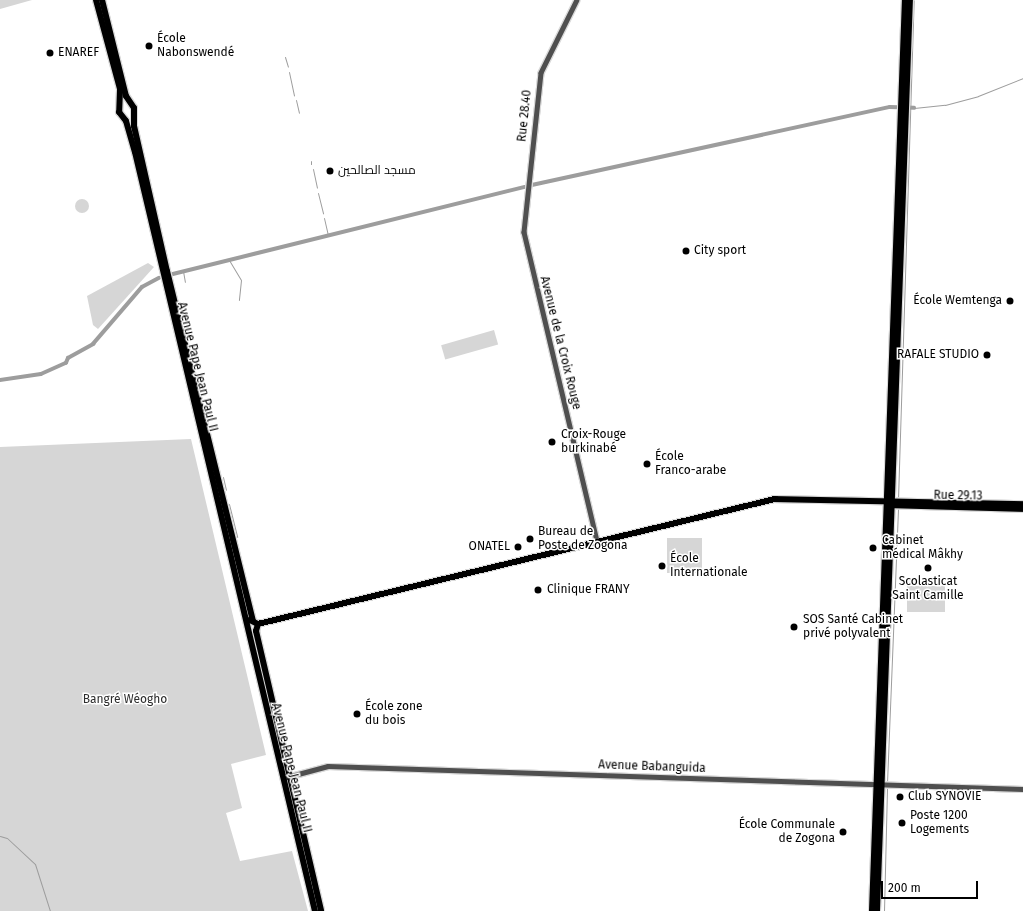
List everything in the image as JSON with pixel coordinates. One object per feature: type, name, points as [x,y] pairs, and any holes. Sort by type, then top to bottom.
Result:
[{"type":"highway","name":"Avenue Pape Jean Paul II","points":[[96,0],[120,89],[119,112],[123,117],[135,152],[282,780],[315,911]]},
{"type":"highway","name":"Avenue Pape Jean Paul II","points":[[102,0],[130,103],[134,108],[133,114],[167,271],[256,622]]},
{"type":"highway","points":[[120,105],[130,103]]},
{"type":"highway","points":[[123,117],[133,114]]},
{"type":"highway","points":[[246,623],[256,622],[256,631],[247,630]]},
{"type":"highway","name":"Avenue Pape Jean Paul II","points":[[256,631],[321,911]]},
{"type":"main road","points":[[877,911],[889,502],[904,113],[905,0]]},
{"type":"main road","points":[[904,99],[910,0]]},
{"type":"main road","points":[[256,622],[776,499],[1023,504]]},
{"type":"main road","name":"Rue 29.13","points":[[889,502],[1023,509]]},
{"type":"main road","points":[[872,911],[880,785]]},
{"type":"street","name":"Rue 28.40","points":[[526,242],[525,218],[540,79],[577,0]]},
{"type":"street","name":"Avenue de la Croix Rouge","points":[[526,242],[597,541]]},
{"type":"street","name":"Avenue Babanguida","points":[[282,780],[289,776],[328,766],[1023,789]]},
{"type":"green space","points":[[0,0],[32,0],[0,9]]},
{"type":"green space","points":[[82,199],[87,201],[89,206],[87,211],[82,213],[77,211],[75,206],[77,201]]},
{"type":"green space","points":[[148,263],[154,267],[98,329],[93,325],[87,296]]},
{"type":"green space","points":[[494,330],[498,344],[445,360],[441,345]]},
{"type":"green space","name":"Bangré Wéogho","points":[[191,439],[266,755],[231,764],[242,808],[226,813],[240,861],[292,851],[308,911],[0,911],[0,447]]},
{"type":"green space","points":[[667,538],[702,538],[702,573],[667,573]]},
{"type":"green space","points":[[907,586],[945,586],[945,612],[907,612]]},
{"type":"waterway","points":[[898,499],[914,0]]},
{"type":"waterway","points":[[285,57],[288,67]]},
{"type":"waterway","points":[[289,72],[294,95]]},
{"type":"waterway","points":[[914,108],[945,105],[978,96],[1023,78]]},
{"type":"waterway","points":[[296,100],[299,113]]},
{"type":"waterway","points":[[532,185],[890,107],[914,108]]},
{"type":"waterway","points":[[313,169],[317,188]]},
{"type":"waterway","points":[[173,274],[524,187]]},
{"type":"waterway","points":[[318,193],[323,213]]},
{"type":"waterway","points":[[324,218],[328,235]]},
{"type":"waterway","points":[[229,260],[241,280],[239,300]]},
{"type":"waterway","points":[[183,271],[185,282]]},
{"type":"waterway","points":[[0,380],[41,374],[66,363],[68,358],[93,344],[142,287],[159,278]]},
{"type":"waterway","points":[[223,477],[226,490]]},
{"type":"waterway","points":[[229,504],[237,537]]},
{"type":"waterway","points":[[887,783],[898,508]]},
{"type":"waterway","points":[[884,911],[887,786]]},
{"type":"waterway","points":[[0,836],[7,838],[35,864],[50,911]]},
{"type":"place","name":"École Nabonswendé","points":[[149,46]]},
{"type":"place","name":"ENAREF","points":[[50,53]]},
{"type":"place","name":"مسجد الصالحين","points":[[330,171]]},
{"type":"place","name":"City sport","points":[[686,251]]},
{"type":"place","name":"École Wemtenga","points":[[1010,301]]},
{"type":"place","name":"RAFALE STUDIO","points":[[987,355]]},
{"type":"place","name":"Croix-Rouge burkinabé","points":[[552,442]]},
{"type":"place","name":"École Franco-arabe","points":[[647,464]]},
{"type":"place","name":"Bureau de Poste de Zogona","points":[[530,539]]},
{"type":"place","name":"ONATEL","points":[[518,547]]},
{"type":"place","name":"Cabinet médical Mâkhy","points":[[873,548]]},
{"type":"place","name":"École Internationale","points":[[662,566]]},
{"type":"place","name":"Scolasticat Saint Camille","points":[[928,568]]},
{"type":"place","name":"Clinique FRANY","points":[[538,590]]},
{"type":"place","name":"SOS Santé Cabinet privé polyvalent","points":[[794,627]]},
{"type":"place","name":"École zone du bois","points":[[357,714]]},
{"type":"place","name":"Club SYNOVIE","points":[[900,797]]},
{"type":"place","name":"Poste 1200 Logements","points":[[902,823]]},
{"type":"place","name":"École Communale de Zogona","points":[[843,832]]}]
